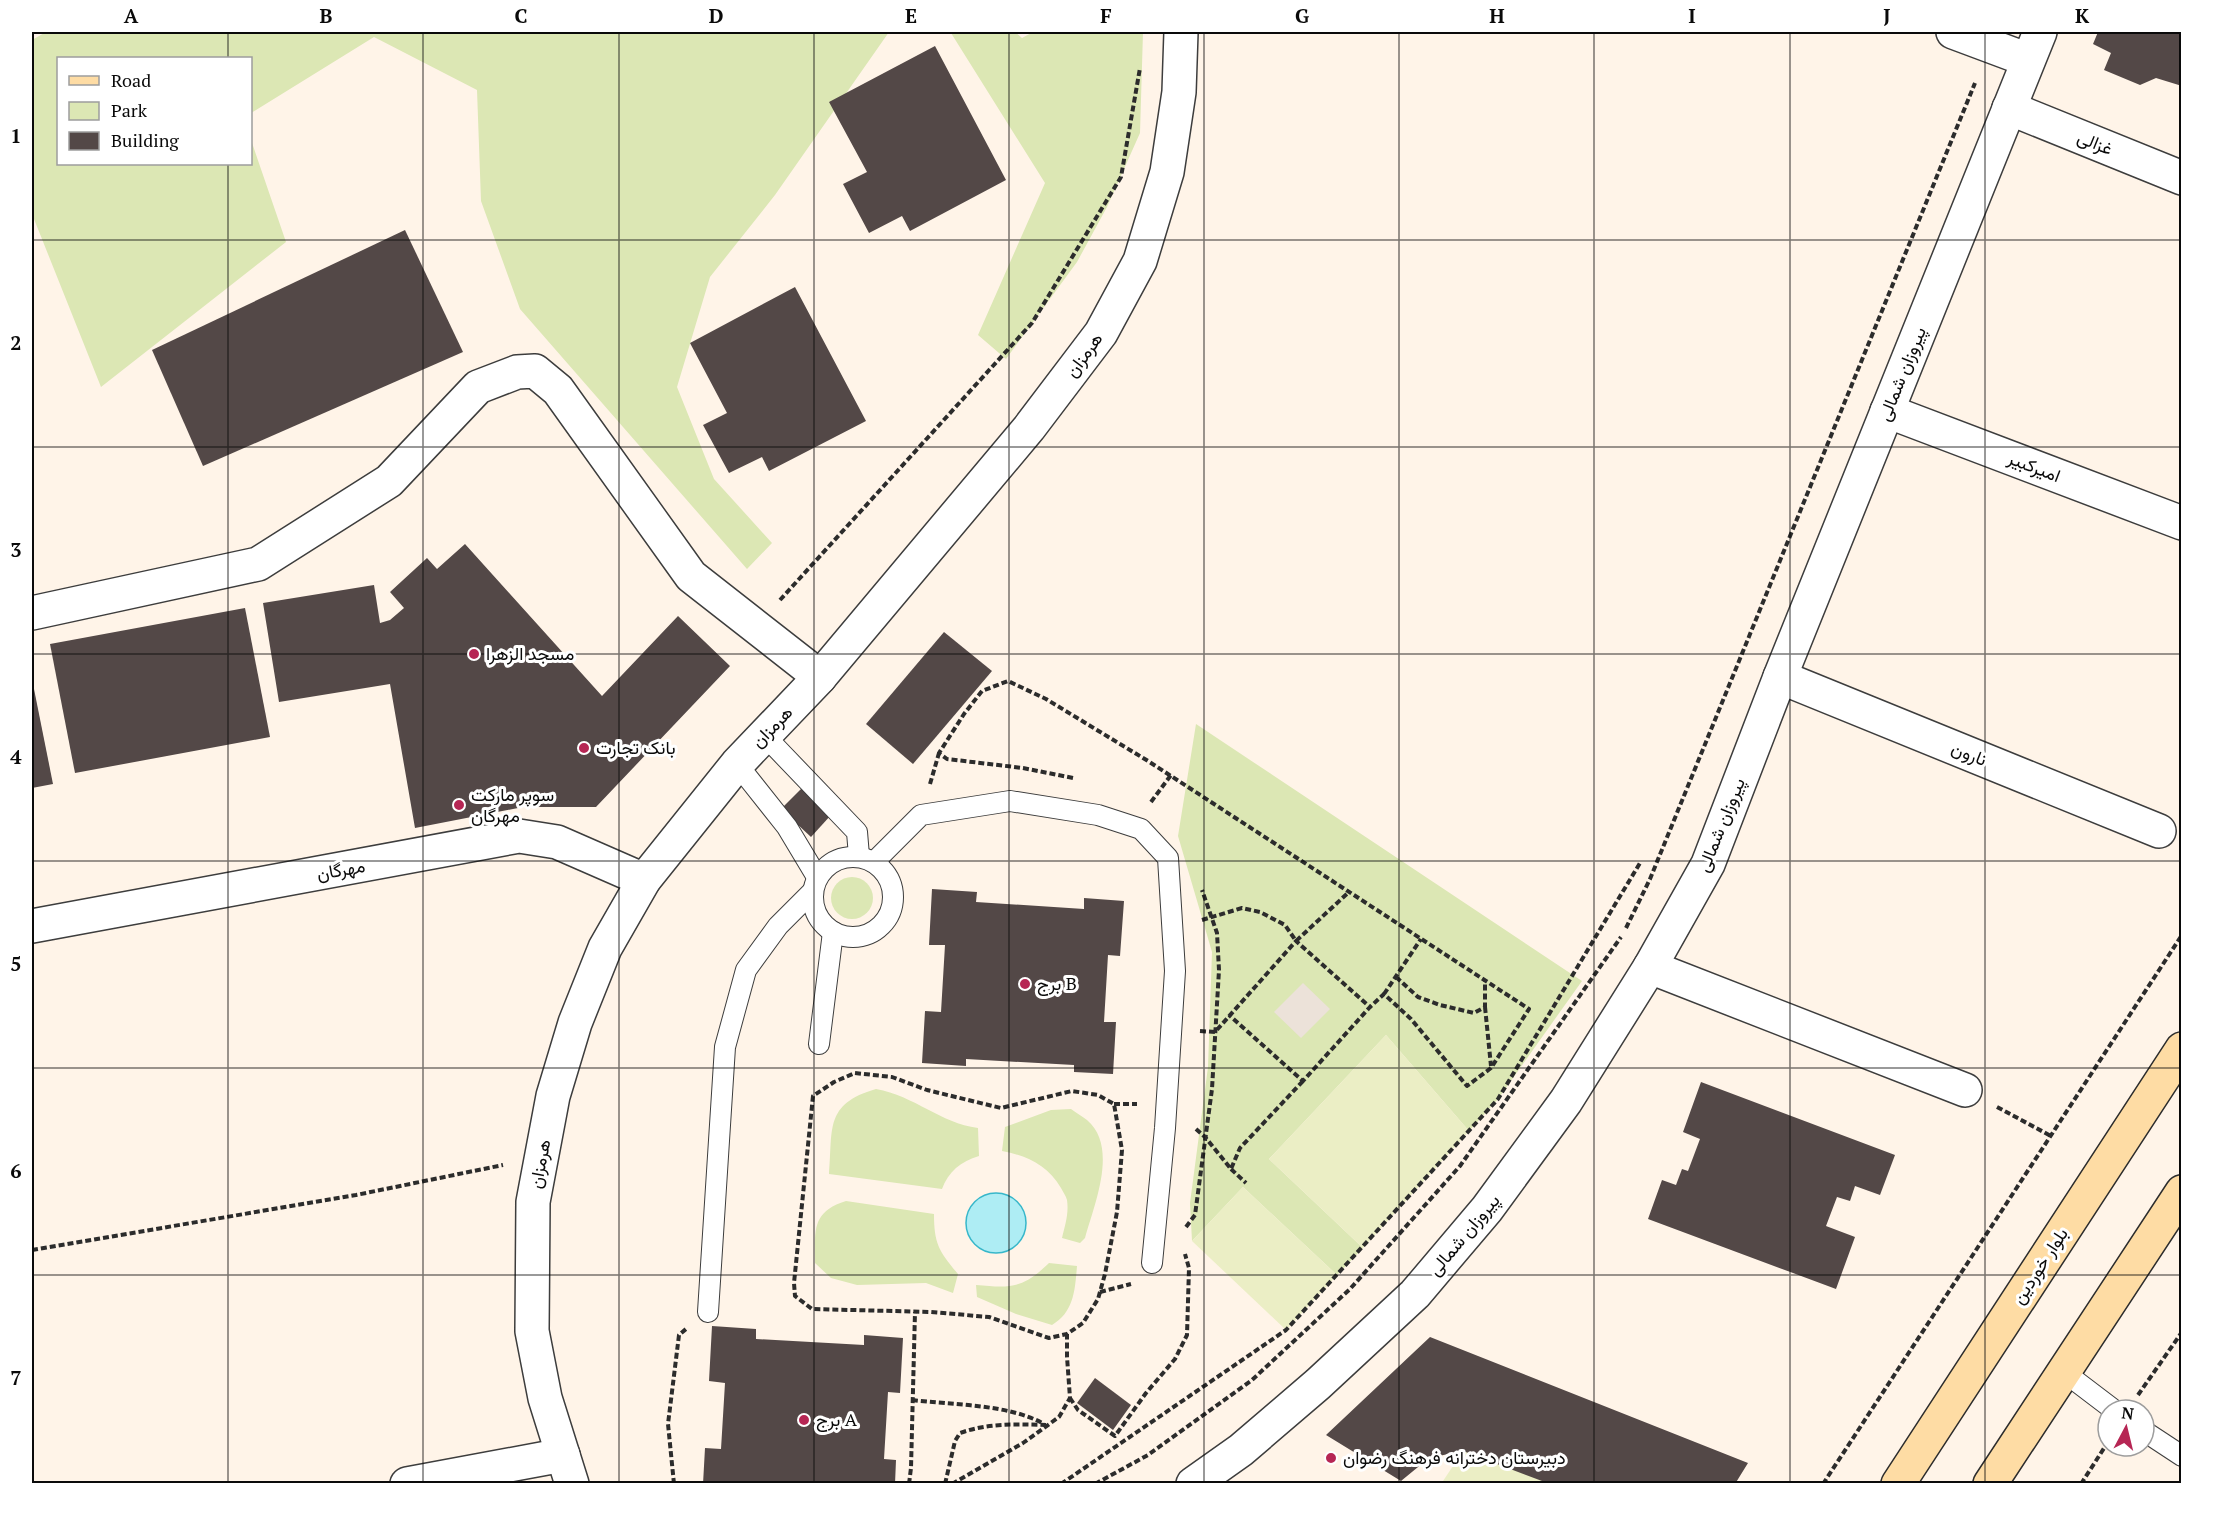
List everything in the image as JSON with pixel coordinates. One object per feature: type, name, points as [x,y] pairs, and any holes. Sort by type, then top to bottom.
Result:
[{"type":"main road","name":"بلوار خوردین","points":[[1898,1484],[2181,1049]]},
{"type":"main road","points":[[1990,1484],[2181,1192]]},
{"type":"street","name":"هرمزان","points":[[567,1469],[545,1398],[532,1331],[532,1202],[554,1096],[575,1023],[604,948],[644,880],[737,764],[820,677],[1029,428],[1101,333],[1140,261],[1167,172],[1179,93],[1181,32]]},
{"type":"street","points":[[1953,32],[2034,46]]},
{"type":"street","name":"پیروزان شمالی","points":[[1193,1484],[1241,1450],[1318,1384],[1415,1294],[1487,1209],[1566,1101],[1650,967],[1708,864],[1779,677],[2034,46]]},
{"type":"street","name":"غزالی","points":[[2009,108],[2181,178]]},
{"type":"street","points":[[32,613],[258,564],[389,481],[478,387],[517,372],[535,371],[558,390],[691,576],[820,677]]},
{"type":"street","name":"امیرکبیر","points":[[1887,411],[2181,523]]},
{"type":"street","name":"نارون","points":[[1779,677],[2159,831]]},
{"type":"street","name":"مهرگان","points":[[32,926],[519,836],[556,842],[644,880]]},
{"type":"street","points":[[1650,967],[1965,1090]]},
{"type":"street","points":[[407,1484],[567,1469]]},
{"type":"lane","points":[[764,735],[857,832],[866,859]]},
{"type":"lane","points":[[708,1312],[725,1047],[746,970],[778,926],[815,884],[828,864],[843,858],[866,859],[885,872],[893,887],[894,903],[889,918],[878,929],[864,937],[848,937],[833,932],[820,922],[814,908],[815,884],[787,827],[737,764]]},
{"type":"lane","points":[[866,859],[921,815],[1010,801],[1098,815],[1141,829],[1168,858],[1175,971],[1165,1128],[1152,1263]]},
{"type":"lane","points":[[819,1044],[833,932]]},
{"type":"lane","points":[[2064,1372],[2098,1398]]},
{"type":"lane","points":[[2156,1439],[2181,1456]]},
{"type":"path","points":[[774,607],[1032,324],[1121,177],[1140,68]]},
{"type":"path","points":[[1095,1484],[1148,1455],[1251,1380],[1350,1289],[1460,1166],[1624,934],[1650,879],[1975,83]]},
{"type":"path","points":[[1150,802],[1171,775]]},
{"type":"path","points":[[1061,1484],[1286,1329],[1498,1099],[1640,863]]},
{"type":"path","points":[[1303,1081],[1229,1015],[1296,941],[1350,891]]},
{"type":"path","points":[[1172,926],[1212,918],[1242,908],[1260,912],[1285,925],[1296,941],[1370,1007]]},
{"type":"path","points":[[1823,1484],[2181,935]]},
{"type":"path","points":[[1231,1169],[1240,1148],[1384,994],[1421,939]]},
{"type":"path","points":[[1396,977],[1418,997],[1440,1005],[1474,1013],[1485,1007]]},
{"type":"path","points":[[1485,981],[1491,1068]]},
{"type":"path","points":[[1384,994],[1411,1019],[1467,1086],[1491,1068],[1529,1009]]},
{"type":"path","points":[[855,1072],[892,1077],[927,1090],[1001,1108],[1072,1091],[1098,1095],[1114,1104],[1122,1150],[1117,1212],[1098,1299],[1083,1323],[1067,1334],[1049,1338],[989,1317],[915,1312],[812,1309],[795,1296],[794,1283],[813,1096],[855,1072]]},
{"type":"path","points":[[1965,1090],[2050,1136]]},
{"type":"path","points":[[1205,1137],[1231,1169],[1246,1183]]},
{"type":"path","points":[[32,1250],[356,1195],[541,1158]]},
{"type":"path","points":[[674,1484],[668,1424],[679,1335],[708,1312]]},
{"type":"path","points":[[909,1484],[915,1312]]},
{"type":"path","points":[[2137,1398],[2181,1332]]},
{"type":"path","points":[[1067,1334],[1070,1398],[1078,1410],[1115,1436],[1146,1393],[1175,1359],[1187,1335]]},
{"type":"path","points":[[952,1484],[1023,1443],[1059,1417],[1070,1398]]},
{"type":"path","points":[[912,1400],[1012,1411],[1031,1416],[1048,1425]]},
{"type":"path","points":[[945,1484],[955,1442],[960,1433],[977,1427],[1016,1424],[1048,1425]]},
{"type":"path","points":[[2082,1484],[2098,1458]]},
{"type":"green space","points":[[46,32],[889,32],[775,195],[710,277],[677,387],[714,479],[772,543],[747,569],[520,309],[481,201],[477,90],[374,37],[252,112],[252,57],[57,57],[57,165],[252,165],[252,143],[286,242],[101,387],[32,214],[32,40]]},
{"type":"green space","points":[[934,32],[1015,32],[1022,38],[1033,32],[1143,32],[1140,133],[1107,207],[1077,262],[1006,359],[978,335],[1045,183],[951,33]]},
{"type":"green space","points":[[1196,724],[1582,981],[1498,1099],[1469,1131],[1386,1035],[1269,1159],[1363,1248],[1337,1275],[1243,1187],[1192,1241],[1190,1203],[1208,1067],[1212,952],[1178,836]]},
{"type":"green space","points":[[852,877],[860,878],[867,883],[872,890],[872,906],[867,913],[860,918],[852,919],[844,918],[837,913],[832,906],[831,898],[832,890],[837,883],[844,878]]},
{"type":"green space","points":[[1386,1035],[1469,1131],[1363,1248],[1269,1159]]},
{"type":"green space","points":[[876,1089],[903,1097],[952,1121],[978,1128],[979,1156],[956,1168],[942,1189],[829,1174],[834,1120],[847,1102]]},
{"type":"green space","points":[[1071,1109],[1087,1120],[1096,1131],[1103,1160],[1094,1209],[1085,1238],[1080,1243],[1062,1238],[1067,1215],[1067,1200],[1056,1180],[1036,1163],[1002,1151],[1005,1127],[1051,1110]]},
{"type":"green space","points":[[1243,1187],[1337,1275],[1286,1330],[1192,1241]]},
{"type":"green space","points":[[846,1201],[934,1214],[935,1233],[939,1247],[958,1274],[953,1293],[926,1283],[857,1285],[831,1278],[815,1263],[817,1224],[826,1211]]},
{"type":"green space","points":[[1049,1263],[1077,1266],[1072,1300],[1065,1314],[1052,1325],[1016,1314],[977,1297],[976,1285],[1015,1285],[1031,1278]]},
{"type":"green space","points":[[1463,1451],[1550,1483],[1441,1484]]},
{"type":"shaded area","points":[[1303,983],[1330,1009],[1301,1038],[1274,1012]]},
{"type":"water","points":[[990,1193],[1002,1193],[1013,1198],[1021,1206],[1026,1223],[1024,1235],[1013,1248],[1002,1253],[990,1253],[979,1248],[971,1240],[966,1229],[966,1217],[971,1206],[979,1198]]},
{"type":"building","points":[[2098,32],[2182,32],[2182,86],[2156,78],[2140,85],[2104,70],[2111,53],[2093,44]]},
{"type":"building","points":[[935,46],[1006,180],[910,231],[902,216],[869,233],[843,184],[867,172],[829,102]]},
{"type":"building","points":[[405,230],[463,352],[203,466],[152,350]]},
{"type":"building","points":[[795,287],[866,421],[769,471],[762,457],[729,473],[703,425],[727,413],[690,343]]},
{"type":"building","points":[[465,544],[602,696],[678,616],[730,666],[596,807],[523,807],[415,828],[390,684],[279,702],[263,603],[374,585],[380,623],[390,620],[404,608],[390,592],[427,558],[437,569]]},
{"type":"building","points":[[245,608],[270,737],[75,773],[50,644]]},
{"type":"building","points":[[944,632],[992,671],[913,764],[866,724]]},
{"type":"building","points":[[32,679],[53,784],[32,788]]},
{"type":"building","points":[[802,788],[831,815],[811,837],[781,809]]},
{"type":"building","name":"برج B","points":[[932,889],[977,892],[976,902],[1084,909],[1084,898],[1124,901],[1120,956],[1108,955],[1104,1022],[1116,1022],[1113,1074],[1074,1072],[1074,1065],[966,1059],[966,1066],[922,1063],[925,1011],[941,1012],[945,945],[929,945]]},
{"type":"building","points":[[1701,1082],[1895,1155],[1880,1195],[1855,1186],[1850,1201],[1837,1197],[1826,1226],[1855,1237],[1836,1289],[1648,1219],[1662,1180],[1676,1185],[1682,1169],[1688,1171],[1700,1139],[1683,1132]]},
{"type":"building","name":"برج A","points":[[712,1326],[756,1329],[756,1339],[864,1345],[864,1335],[903,1338],[900,1393],[888,1392],[884,1459],[896,1460],[895,1484],[703,1484],[705,1448],[721,1449],[725,1383],[709,1381]]},
{"type":"building","points":[[1430,1337],[1748,1463],[1735,1484],[1550,1484],[1463,1451],[1429,1458],[1401,1481],[1326,1435]]},
{"type":"building","points":[[1095,1378],[1131,1405],[1113,1430],[1077,1403]]},
{"type":"place","name":"مسجد الزهرا","points":[[474,654]]},
{"type":"place","name":"بانک تجارت","points":[[584,748]]},
{"type":"place","name":"سوپر مارکت مهرگان","points":[[459,805]]},
{"type":"place","name":"برج B","points":[[1025,984]]},
{"type":"place","name":"برج A","points":[[804,1420]]},
{"type":"place","name":"دبیرستان دخترانه فرهنگ رضوان","points":[[1331,1458]]}]
